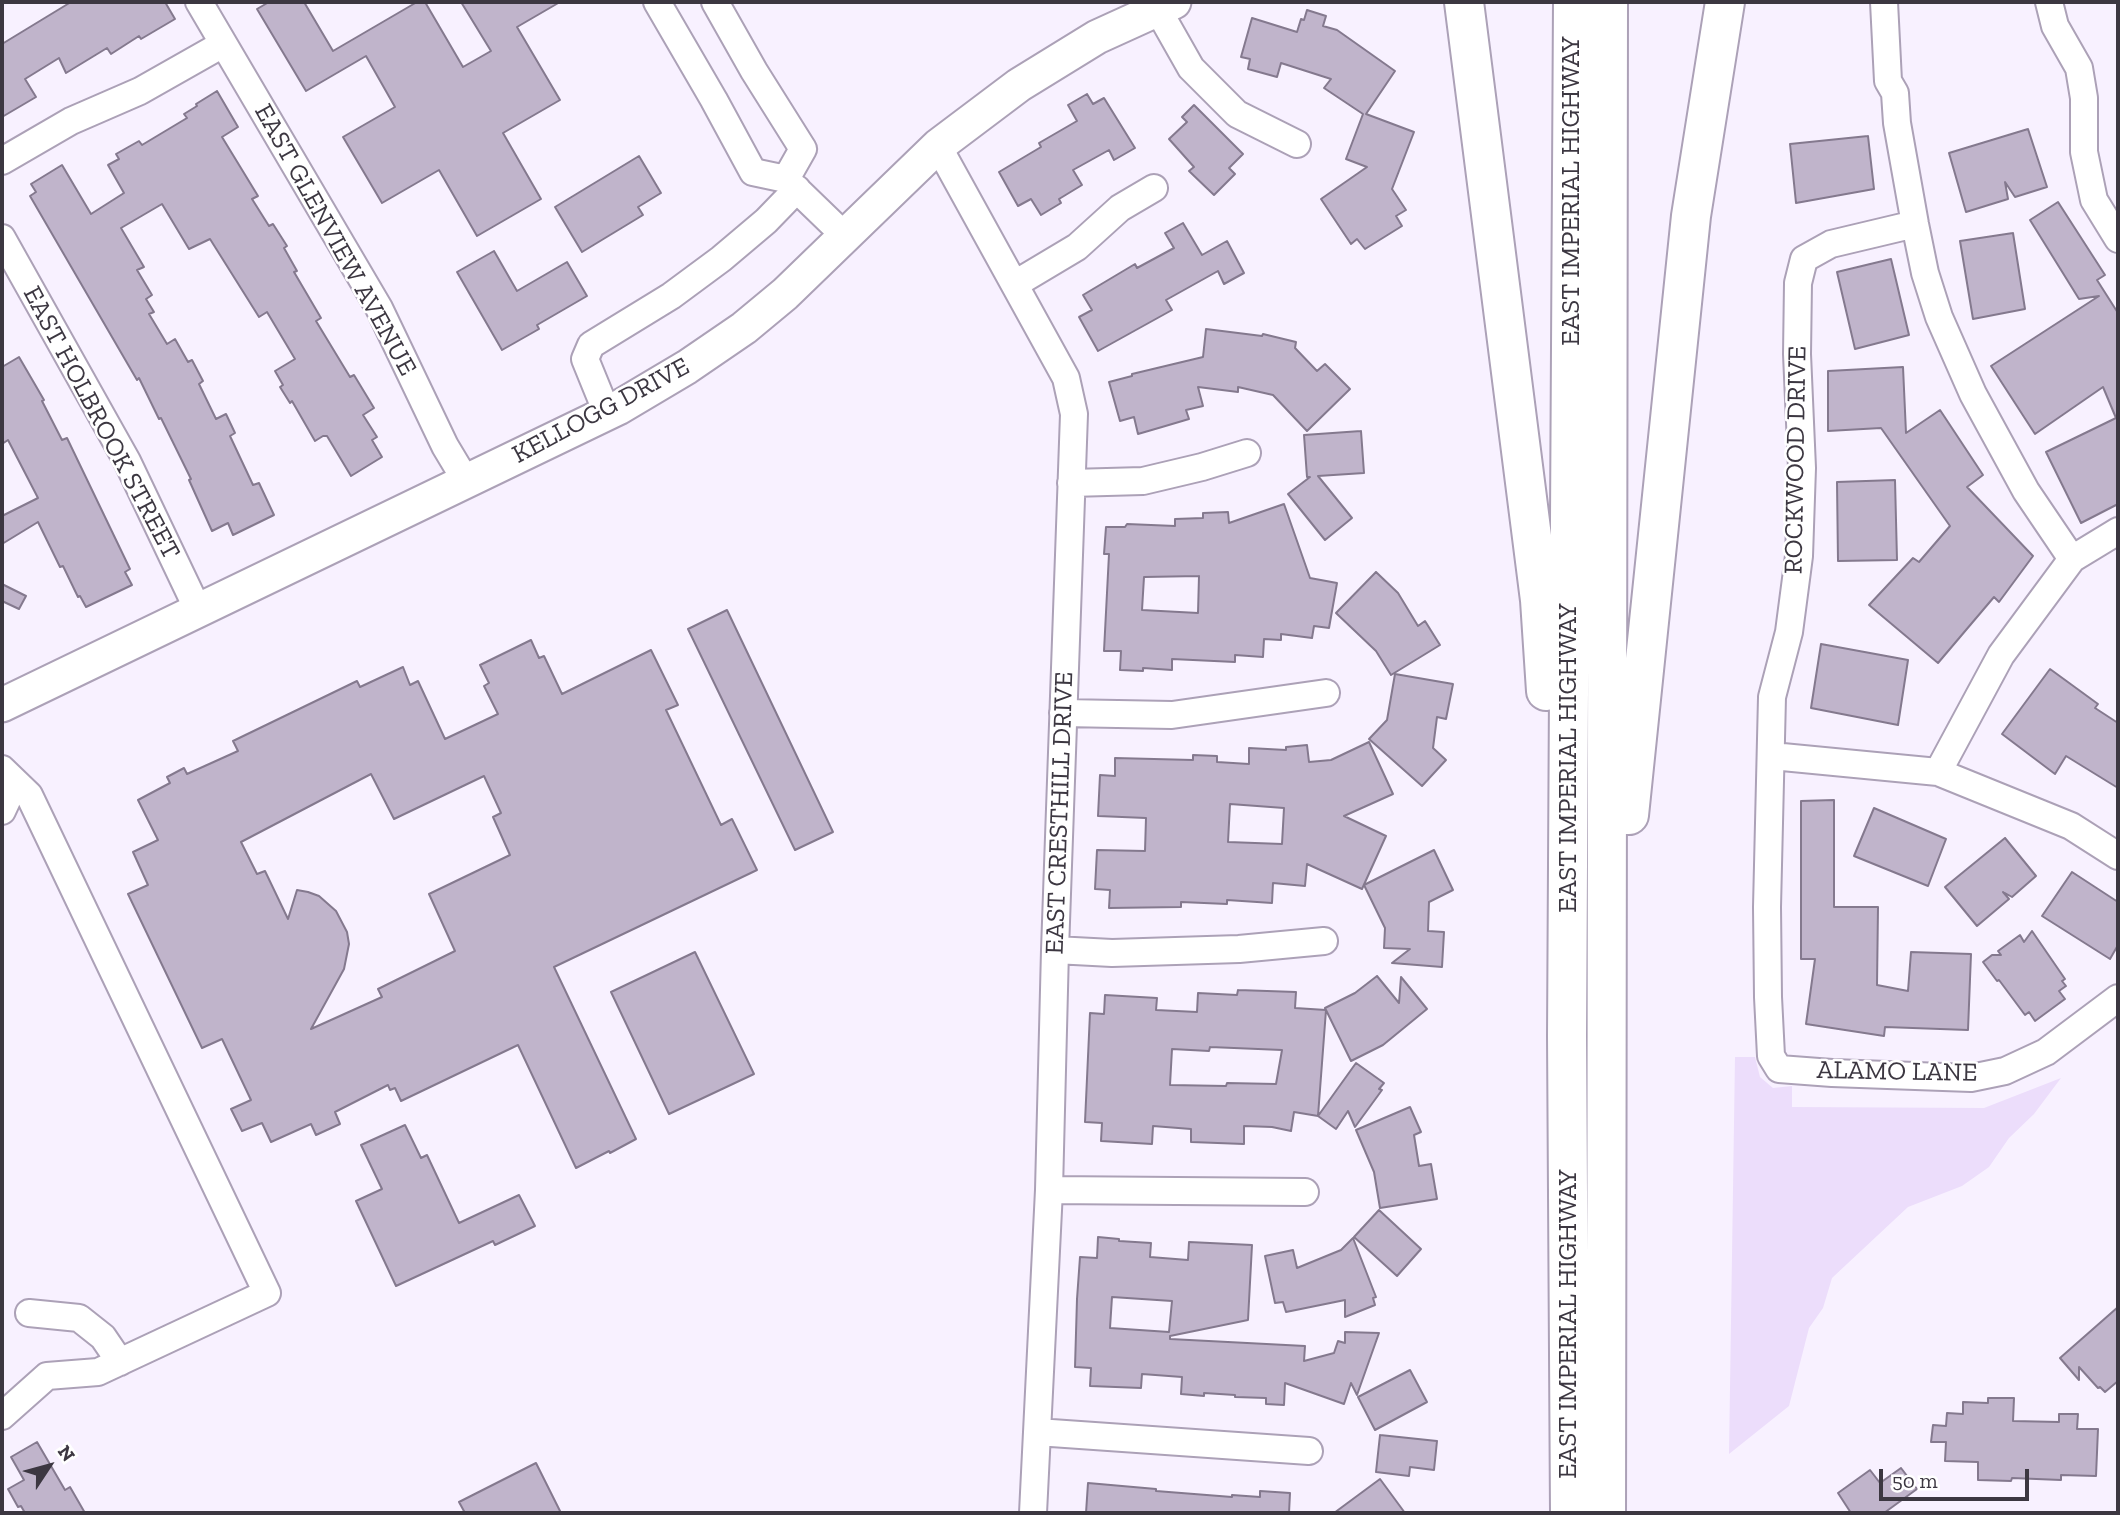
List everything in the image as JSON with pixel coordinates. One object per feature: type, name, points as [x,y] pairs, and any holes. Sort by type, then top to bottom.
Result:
[{"type":"highway","points":[[1464,2],[1540,600],[1567,1035]]},
{"type":"highway","name":"EAST IMPERIAL HIGHWAY","points":[[1570,1513],[1567,1035],[1573,2]]},
{"type":"highway","name":"EAST IMPERIAL HIGHWAY","points":[[1606,1513],[1608,2]]},
{"type":"highway","points":[[1607,1026],[1691,216],[1725,2]]},
{"type":"main road","name":"KELLOGG DRIVE","points":[[2,705],[607,413],[688,367],[744,328],[785,294],[938,146],[1019,85],[1097,37],[1166,5]]},
{"type":"street","name":"EAST GLENVIEW AVENUE","points":[[199,2],[379,307],[445,446],[466,481]]},
{"type":"street","points":[[657,2],[753,172],[792,184],[845,236]]},
{"type":"street","points":[[607,413],[585,359],[591,345],[671,296],[722,259],[766,221],[792,184],[803,149],[715,2]]},
{"type":"street","points":[[1884,2],[1888,81],[1895,93],[1897,123],[1915,224],[1928,284],[1939,317],[1962,370],[2026,491],[2072,559]]},
{"type":"street","points":[[1895,93],[1902,83],[1899,2]]},
{"type":"street","points":[[2049,2],[2055,26],[2078,68],[2084,98],[2084,152],[2094,200],[2118,239]]},
{"type":"street","points":[[1166,5],[1191,68],[1237,114],[1297,144]]},
{"type":"street","points":[[2,161],[71,121],[140,91],[223,44]]},
{"type":"street","name":"EAST CRESTHILL DRIVE","points":[[938,146],[1066,378],[1074,414],[1049,1190],[1033,1513]]},
{"type":"street","points":[[1015,284],[1077,247],[1120,208],[1154,188]]},
{"type":"street","name":"ROCKWOOD DRIVE","points":[[1779,1069],[1771,1056],[1768,997],[1767,907],[1772,697],[1789,632],[1799,556],[1802,468],[1797,354],[1798,283],[1804,259],[1831,244],[1915,224]]},
{"type":"street","name":"EAST HOLBROOK STREET","points":[[2,239],[121,450],[198,610]]},
{"type":"street","points":[[1071,483],[1143,481],[1247,453]]},
{"type":"street","points":[[1938,772],[2001,655],[2072,559],[2118,531]]},
{"type":"street","points":[[1063,713],[1172,715],[1326,693]]},
{"type":"street","points":[[1772,756],[1938,772],[2071,826],[2118,856]]},
{"type":"street","points":[[2,810],[9,796],[5,773]]},
{"type":"street","points":[[2,1416],[47,1376],[105,1375],[267,1293],[29,795],[5,773]]},
{"type":"street","points":[[1055,950],[1112,953],[1239,949],[1324,941]]},
{"type":"street","name":"ALAMO LANE","points":[[1779,1069],[1971,1078],[2005,1071],[2046,1052],[2118,998]]},
{"type":"street","points":[[1049,1190],[1305,1192]]},
{"type":"street","points":[[29,1313],[79,1318],[103,1337],[105,1375]]},
{"type":"street","points":[[1037,1432],[1309,1451]]},
{"type":"shaded area","points":[[1735,1057],[1755,1057],[1760,1077],[1773,1088],[1792,1086],[1792,1107],[1984,1108],[2061,1078],[2034,1114],[2009,1138],[1989,1167],[1962,1186],[1908,1207],[1832,1278],[1823,1308],[1809,1328],[1789,1406],[1729,1454]]},
{"type":"building","points":[[71,2],[165,2],[175,19],[141,39],[139,36],[111,54],[107,48],[66,73],[59,58],[25,79],[36,97],[2,117],[2,44]]},
{"type":"building","points":[[269,2],[304,2],[333,51],[417,2],[425,2],[463,67],[491,51],[461,2],[560,2],[517,27],[560,100],[503,133],[541,199],[477,236],[439,170],[382,203],[343,137],[395,107],[366,56],[306,91],[257,9]]},
{"type":"building","points":[[1307,10],[1326,16],[1323,26],[1337,30],[1395,71],[1366,114],[1414,132],[1392,189],[1406,210],[1396,216],[1402,226],[1365,249],[1357,239],[1351,244],[1321,199],[1367,167],[1346,159],[1363,114],[1324,88],[1331,79],[1281,63],[1277,77],[1248,69],[1250,59],[1241,57],[1252,18],[1297,32]]},
{"type":"building","points":[[217,91],[238,127],[222,137],[258,196],[252,199],[269,226],[273,224],[287,246],[284,248],[297,271],[294,272],[321,318],[316,321],[350,377],[354,375],[374,408],[363,415],[377,437],[372,440],[382,457],[351,476],[327,436],[315,441],[292,401],[290,403],[280,387],[283,385],[275,371],[295,359],[267,312],[259,317],[210,239],[189,249],[162,204],[121,228],[144,267],[137,270],[152,295],[146,299],[154,312],[149,314],[167,344],[175,339],[188,362],[192,360],[203,381],[199,384],[216,419],[226,414],[235,433],[230,436],[253,485],[259,483],[274,515],[233,535],[228,523],[212,531],[189,480],[191,479],[161,418],[159,419],[139,378],[137,380],[30,196],[36,192],[31,184],[62,165],[91,214],[124,193],[108,165],[119,159],[116,154],[139,141],[142,145],[187,118],[184,114]]},
{"type":"building","points":[[1087,94],[1093,104],[1104,98],[1135,148],[1114,160],[1109,150],[1073,170],[1082,185],[1059,199],[1061,203],[1041,215],[1031,199],[1018,206],[999,172],[1041,147],[1039,143],[1077,121],[1068,105]]},
{"type":"building","points":[[1194,105],[1243,154],[1229,168],[1235,174],[1214,195],[1189,171],[1194,167],[1169,139],[1187,122],[1182,117]]},
{"type":"building","points":[[2028,129],[2047,187],[2015,197],[2005,182],[2008,199],[1966,212],[1949,153]]},
{"type":"building","points":[[1868,136],[1874,189],[1796,203],[1790,144]]},
{"type":"building","points":[[639,156],[661,193],[638,207],[643,215],[582,252],[555,207]]},
{"type":"building","points":[[2058,202],[2105,275],[2097,280],[2118,313],[2118,504],[2081,523],[2046,452],[2116,418],[2103,387],[2035,434],[1991,366],[2099,296],[2079,299],[2030,220]]},
{"type":"building","points":[[1183,223],[1202,255],[1227,241],[1244,273],[1224,284],[1218,271],[1166,300],[1172,310],[1098,351],[1079,317],[1092,310],[1083,295],[1135,264],[1137,268],[1174,248],[1165,233]]},
{"type":"building","points":[[2013,233],[2025,309],[1973,319],[1960,241]]},
{"type":"building","points":[[494,251],[517,291],[567,262],[587,296],[537,325],[539,329],[502,350],[457,272]]},
{"type":"building","points":[[1891,259],[1909,335],[1855,349],[1837,272]]},
{"type":"building","points":[[1206,329],[1263,334],[1296,342],[1295,348],[1317,371],[1325,364],[1350,389],[1307,431],[1273,395],[1238,387],[1238,392],[1198,387],[1203,406],[1186,410],[1189,419],[1138,434],[1134,417],[1120,421],[1109,382],[1203,357]]},
{"type":"building","points":[[19,357],[44,400],[42,401],[62,440],[67,438],[130,569],[125,572],[132,585],[86,607],[63,566],[60,567],[38,522],[2,544],[2,516],[38,498],[8,440],[2,444],[2,367]]},
{"type":"building","points":[[1903,367],[1906,433],[1940,410],[1983,475],[1967,487],[2033,556],[1999,602],[1994,597],[1938,663],[1869,605],[1913,558],[1919,562],[1950,526],[1881,428],[1828,431],[1828,371]]},
{"type":"building","points":[[1361,431],[1364,473],[1318,476],[1352,518],[1325,540],[1288,494],[1310,477],[1307,477],[1304,435]]},
{"type":"building","points":[[1895,480],[1897,560],[1838,561],[1837,482]]},
{"type":"building","points":[[1284,504],[1310,578],[1337,583],[1329,628],[1314,626],[1312,638],[1281,634],[1281,640],[1264,639],[1263,657],[1235,655],[1235,662],[1172,659],[1172,670],[1120,670],[1121,651],[1104,651],[1109,554],[1104,554],[1106,527],[1125,527],[1127,524],[1175,526],[1175,519],[1203,518],[1203,513],[1228,512],[1229,523]],"holes":[[[1199,576],[1198,613],[1142,610],[1144,577]]]},
{"type":"building","points":[[1376,572],[1398,593],[1418,626],[1425,621],[1440,645],[1391,675],[1376,651],[1336,613]]},
{"type":"building","points":[[2,584],[26,596],[19,609],[2,601]]},
{"type":"building","points":[[727,610],[833,832],[795,850],[688,629]]},
{"type":"building","points":[[531,640],[539,658],[544,656],[562,694],[651,650],[678,705],[666,710],[721,825],[732,819],[757,870],[554,967],[636,1139],[576,1168],[518,1045],[401,1101],[395,1088],[390,1090],[388,1085],[335,1112],[340,1124],[316,1135],[311,1124],[271,1142],[262,1123],[242,1131],[231,1109],[251,1100],[222,1039],[202,1048],[128,894],[148,885],[133,852],[158,840],[138,800],[170,783],[167,777],[184,768],[187,774],[238,751],[233,741],[357,681],[360,687],[403,667],[410,685],[418,681],[445,739],[498,714],[484,686],[489,683],[480,665]],"holes":[[[371,774],[394,819],[484,776],[501,813],[493,817],[510,855],[429,894],[455,951],[378,989],[382,997],[311,1029],[344,969],[349,944],[347,932],[336,911],[319,896],[308,892],[297,890],[288,919],[265,871],[257,874],[241,842]]]},
{"type":"building","points":[[1821,644],[1908,660],[1898,725],[1811,708]]},
{"type":"building","points":[[2050,669],[2098,704],[2095,708],[2118,723],[2118,788],[2066,756],[2055,774],[2002,734]]},
{"type":"building","points":[[1395,674],[1453,684],[1446,719],[1437,717],[1433,748],[1446,760],[1422,786],[1369,739],[1387,720]]},
{"type":"building","points":[[1369,742],[1393,794],[1344,816],[1386,836],[1362,889],[1307,864],[1305,886],[1273,883],[1272,903],[1227,900],[1227,904],[1181,902],[1181,907],[1109,908],[1110,890],[1095,889],[1097,850],[1145,851],[1146,818],[1098,816],[1100,775],[1115,776],[1115,758],[1193,760],[1193,755],[1217,756],[1217,762],[1249,764],[1249,748],[1286,750],[1286,747],[1307,745],[1309,762],[1331,760]],"holes":[[[1230,804],[1284,808],[1282,844],[1228,842]]]},
{"type":"building","points":[[1834,800],[1834,907],[1878,907],[1877,985],[1908,991],[1911,952],[1971,954],[1968,1030],[1885,1027],[1884,1036],[1806,1024],[1815,959],[1801,959],[1801,801]]},
{"type":"building","points":[[1874,808],[1946,839],[1928,886],[1854,856]]},
{"type":"building","points":[[2005,838],[2036,876],[2012,897],[2003,892],[2009,899],[1977,926],[1945,887]]},
{"type":"building","points":[[1434,850],[1453,890],[1429,902],[1428,931],[1444,932],[1442,967],[1392,963],[1410,949],[1384,948],[1385,928],[1364,885]]},
{"type":"building","points":[[2072,872],[2118,902],[2118,945],[2110,959],[2042,916]]},
{"type":"building","points":[[2032,931],[2065,979],[2062,981],[2066,986],[2059,991],[2065,999],[2035,1021],[2029,1012],[2025,1015],[1983,962],[1992,955],[2001,955],[1998,951],[2020,935],[2024,942]]},
{"type":"building","points":[[695,952],[754,1074],[669,1114],[611,992]]},
{"type":"building","points":[[1377,976],[1399,1003],[1401,977],[1427,1009],[1383,1045],[1351,1061],[1325,1008],[1355,993]]},
{"type":"building","points":[[1238,990],[1296,992],[1295,1008],[1326,1010],[1318,1116],[1294,1112],[1291,1131],[1244,1126],[1244,1144],[1191,1142],[1191,1129],[1153,1126],[1152,1144],[1101,1141],[1102,1123],[1085,1122],[1090,1013],[1104,1014],[1105,995],[1157,998],[1156,1010],[1197,1012],[1198,993],[1237,995]],"holes":[[[1210,1047],[1282,1050],[1276,1084],[1170,1085],[1172,1049],[1209,1051]]]},
{"type":"building","points":[[1356,1063],[1384,1083],[1379,1089],[1382,1090],[1355,1127],[1348,1111],[1336,1129],[1318,1116]]},
{"type":"building","points":[[1410,1107],[1421,1132],[1414,1135],[1419,1166],[1431,1164],[1437,1199],[1380,1208],[1374,1172],[1356,1130]]},
{"type":"building","points":[[405,1125],[421,1158],[427,1155],[459,1223],[519,1195],[535,1226],[495,1245],[493,1241],[396,1286],[356,1201],[382,1189],[361,1145]]},
{"type":"building","points":[[1379,1210],[1421,1249],[1397,1276],[1354,1237]]},
{"type":"building","points":[[1098,1237],[1151,1243],[1150,1257],[1188,1260],[1189,1242],[1252,1245],[1248,1320],[1170,1336],[1170,1339],[1305,1346],[1304,1361],[1334,1353],[1338,1341],[1345,1343],[1345,1332],[1379,1333],[1357,1395],[1351,1383],[1344,1404],[1285,1383],[1284,1405],[1266,1404],[1266,1398],[1181,1394],[1182,1377],[1142,1374],[1141,1388],[1090,1386],[1091,1368],[1075,1367],[1077,1299],[1080,1257],[1097,1258]],"holes":[[[1112,1297],[1172,1301],[1169,1332],[1110,1328]]]},
{"type":"building","points":[[1353,1238],[1376,1297],[1373,1298],[1375,1305],[1345,1317],[1345,1300],[1286,1312],[1283,1302],[1275,1303],[1265,1256],[1293,1250],[1297,1268],[1341,1250]]},
{"type":"building","points":[[2118,1307],[2118,1381],[2105,1392],[2079,1367],[2079,1380],[2060,1358]]},
{"type":"building","points":[[1410,1370],[1427,1402],[1375,1430],[1358,1397]]},
{"type":"building","points":[[1988,1398],[2014,1398],[2013,1421],[2059,1422],[2059,1414],[2078,1414],[2077,1429],[2098,1429],[2096,1476],[2061,1475],[2061,1480],[1978,1480],[1978,1462],[1945,1461],[1946,1442],[1931,1442],[1933,1425],[1946,1426],[1947,1413],[1963,1414],[1963,1402],[1988,1403]]},
{"type":"building","points":[[1380,1435],[1437,1441],[1434,1470],[1410,1467],[1409,1476],[1376,1472]]},
{"type":"building","points":[[37,1442],[65,1490],[70,1487],[85,1513],[25,1513],[21,1506],[18,1507],[8,1489],[24,1480],[11,1457]]},
{"type":"building","points":[[536,1463],[561,1513],[465,1513],[459,1502]]},
{"type":"building","points":[[1901,1468],[1917,1489],[1884,1513],[1851,1513],[1838,1493],[1870,1470],[1880,1483]]},
{"type":"building","points":[[1380,1479],[1405,1513],[1334,1513]]},
{"type":"building","points":[[1088,1483],[1232,1497],[1260,1497],[1260,1491],[1290,1493],[1289,1513],[1086,1513]]}]
